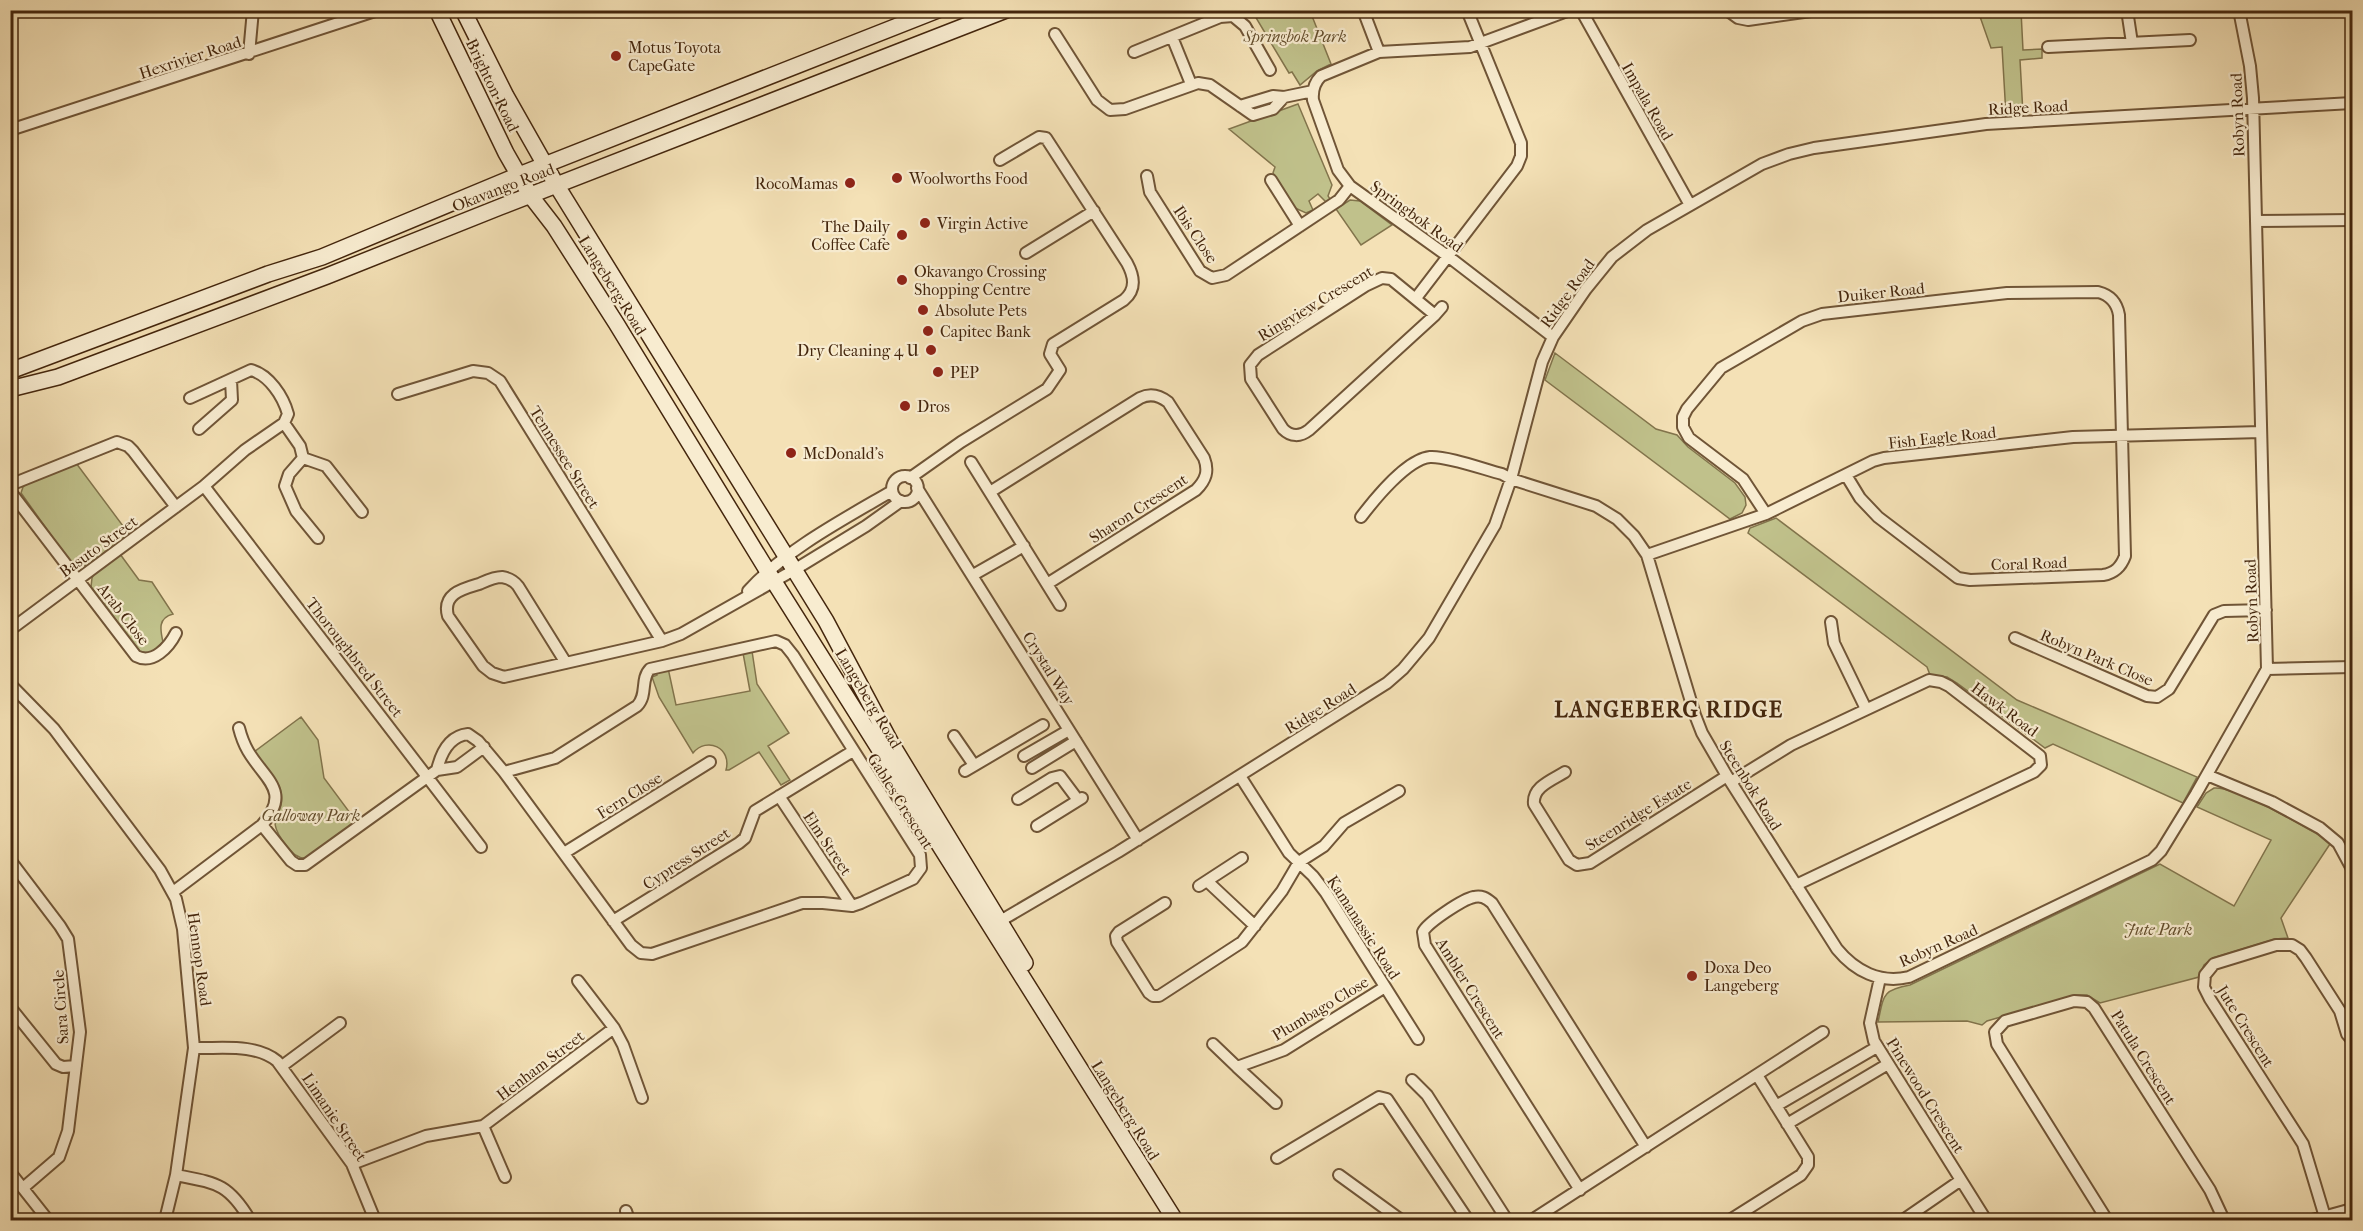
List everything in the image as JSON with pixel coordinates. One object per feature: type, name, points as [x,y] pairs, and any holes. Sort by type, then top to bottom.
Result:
[{"type":"main road","name":"Brighton Road","points":[[437,10],[468,76],[530,195]]},
{"type":"main road","name":"Brighton Road","points":[[463,10],[506,96],[557,186]]},
{"type":"main road","name":"Okavango Road","points":[[10,371],[257,278],[322,257],[519,175],[938,10]]},
{"type":"main road","name":"Okavango Road","points":[[10,389],[78,370],[327,276],[1006,10]]},
{"type":"main road","name":"Langeberg Road","points":[[557,186],[841,645],[891,743],[994,925],[1175,1221]]},
{"type":"main road","name":"Langeberg Road","points":[[530,195],[554,226],[616,323],[770,575],[1184,1221]]},
{"type":"street","points":[[249,54],[252,10]]},
{"type":"street","name":"Hexrivier Road","points":[[10,130],[249,54],[378,10]]},
{"type":"street","points":[[1364,10],[1379,52]]},
{"type":"street","points":[[1416,298],[1517,166],[1521,156],[1521,143],[1467,10]]},
{"type":"street","points":[[1055,34],[1097,100],[1110,110],[1125,109],[1191,84],[1204,83],[1240,106],[1273,96],[1284,97],[1313,89],[1321,76],[1379,52],[1470,47],[1570,10]]},
{"type":"street","name":"Impala Road","points":[[1581,10],[1690,205]]},
{"type":"street","points":[[1727,10],[1738,18],[1748,20],[1818,10]]},
{"type":"street","points":[[2127,10],[2132,43]]},
{"type":"street","name":"Robyn Road","points":[[1880,978],[1892,980],[1909,977],[2152,860],[2161,851],[2207,775],[2267,669],[2253,110],[2250,66],[2239,10]]},
{"type":"street","points":[[1134,52],[1220,17],[1233,16],[1245,26],[1270,70]]},
{"type":"street","points":[[1172,37],[1191,84]]},
{"type":"street","points":[[2048,47],[2190,40]]},
{"type":"street","name":"Springbok Road","points":[[1313,89],[1313,100],[1338,170],[1350,186],[1449,257],[1553,337]]},
{"type":"street","name":"Ridge Road","points":[[994,925],[1138,840],[1240,776],[1387,683],[1410,663],[1430,638],[1495,525],[1511,479],[1542,362],[1553,337],[1586,289],[1612,258],[1642,233],[1762,164],[1814,148],[1986,124],[2352,103]]},
{"type":"street","points":[[566,663],[512,580],[496,578],[459,590],[450,597],[447,607],[448,616],[483,666],[492,673],[509,677],[662,640],[681,634],[738,603],[770,575],[866,526],[901,501],[913,499],[915,483],[925,468],[961,442],[1047,390],[1060,370],[1050,354],[1053,344],[1130,294],[1133,274],[1046,138],[1039,137],[1000,160]]},
{"type":"street","name":"Ibis Close","points":[[1147,176],[1150,192],[1200,271],[1209,277],[1217,278],[1226,275],[1339,200],[1350,186]]},
{"type":"street","points":[[1271,180],[1300,226]]},
{"type":"street","points":[[1026,253],[1094,211]]},
{"type":"street","points":[[2256,221],[2352,220]]},
{"type":"street","name":"Ringview Crescent","points":[[1391,279],[1416,298],[1438,311],[1306,432],[1294,436],[1282,429],[1251,379],[1250,368],[1254,359],[1376,280],[1391,279]]},
{"type":"street","name":"Duiker Road","points":[[1766,514],[1743,479],[1689,438],[1683,427],[1683,417],[1720,368],[1802,321],[1822,314],[2007,293],[2103,293],[2115,303],[2119,315],[2122,436]]},
{"type":"street","points":[[190,398],[251,370],[262,375],[281,396],[288,414],[284,423],[293,432],[303,458]]},
{"type":"street","name":"Tennessee Street","points":[[398,394],[472,371],[488,373],[500,381],[662,640]]},
{"type":"street","points":[[200,429],[232,400],[231,380]]},
{"type":"street","name":"Sharon Crescent","points":[[990,492],[1140,398],[1149,395],[1162,397],[1168,402],[1203,458],[1206,464],[1206,476],[1196,490],[1047,584]]},
{"type":"street","name":"Basuto Street","points":[[10,630],[204,486],[245,450],[284,423]]},
{"type":"street","name":"Fish Eagle Road","points":[[1647,555],[1766,514],[1884,458],[2073,437],[2261,432]]},
{"type":"street","name":"Coral Road","points":[[1846,475],[1860,498],[1878,517],[1958,578],[1970,580],[2103,575],[2119,567],[2125,556],[2122,436]]},
{"type":"street","points":[[10,485],[117,442],[133,451],[176,507]]},
{"type":"street","points":[[303,458],[326,466],[362,512]]},
{"type":"street","points":[[303,458],[289,474],[285,486],[296,511],[318,538]]},
{"type":"street","name":"Steenbok Road","points":[[1361,517],[1376,498],[1411,465],[1426,458],[1442,459],[1502,474],[1511,479],[1584,501],[1607,512],[1626,528],[1647,555],[1696,722],[1729,779],[1843,957],[1857,968],[1880,978]]},
{"type":"street","points":[[971,462],[1060,605]]},
{"type":"street","points":[[901,501],[895,498],[892,491],[893,484],[904,476],[915,483]]},
{"type":"street","name":"Crystal Way","points":[[915,483],[1138,840]]},
{"type":"street","name":"Thoroughbred Street","points":[[204,486],[432,773],[481,847]]},
{"type":"street","points":[[10,490],[78,579]]},
{"type":"street","points":[[790,564],[806,542],[892,491]]},
{"type":"street","name":"Crystal Way","points":[[913,499],[933,513]]},
{"type":"street","points":[[974,575],[1024,546]]},
{"type":"street","name":"Arab Close","points":[[78,579],[124,642],[139,658],[148,659],[169,646],[176,633]]},
{"type":"street","name":"Robyn Park Close","points":[[2015,638],[2147,696],[2157,697],[2169,689],[2214,615],[2224,611],[2266,610]]},
{"type":"street","points":[[1831,622],[1834,643],[1866,709]]},
{"type":"street","name":"Gables Crescent","points":[[432,773],[444,749],[464,734],[472,735],[504,772],[637,951],[648,954],[802,903],[852,906],[918,875],[920,855],[793,655],[785,645],[774,641],[650,669],[645,676],[644,696],[637,706],[555,758],[504,772]]},
{"type":"street","points":[[2267,669],[2352,667]]},
{"type":"street","name":"Hawk Road","points":[[1729,779],[1791,745],[1929,680],[1941,682],[2040,756],[2041,765],[2034,772],[1796,885]]},
{"type":"street","name":"Hennop Road","points":[[10,684],[54,729],[160,870],[173,892],[183,929],[194,1048],[176,1175],[165,1221]]},
{"type":"street","points":[[954,736],[969,768],[1043,725]]},
{"type":"street","points":[[173,892],[262,825],[274,812],[276,795],[271,781],[247,750],[238,729]]},
{"type":"street","points":[[1024,756],[1069,730]]},
{"type":"street","points":[[1050,741],[1057,753]]},
{"type":"street","points":[[1032,768],[1077,741]]},
{"type":"street","points":[[1015,742],[1042,783]]},
{"type":"street","points":[[262,825],[291,861],[297,865],[305,865],[432,773],[457,767],[484,747]]},
{"type":"street","name":"Cypress Street","points":[[614,921],[739,843],[745,837],[755,811],[853,751]]},
{"type":"street","name":"Fern Close","points":[[564,854],[710,762]]},
{"type":"street","name":"Steenridge Estate","points":[[1565,772],[1539,788],[1534,796],[1534,804],[1569,860],[1581,865],[1590,863],[1729,779]]},
{"type":"street","points":[[2207,775],[2272,802],[2320,828],[2338,843],[2352,869]]},
{"type":"street","points":[[1018,799],[1042,783],[1060,776],[1080,799],[1037,825]]},
{"type":"street","name":"Kamanassie Road","points":[[1240,776],[1275,834],[1326,894],[1418,1040]]},
{"type":"street","points":[[1165,903],[1116,936],[1122,950],[1153,996],[1159,996],[1242,942],[1282,891],[1299,862],[1324,846],[1344,823],[1399,791]]},
{"type":"street","name":"Elm Street","points":[[779,796],[852,906]]},
{"type":"street","points":[[1242,858],[1203,883],[1255,926]]},
{"type":"street","name":"Sara Circle","points":[[10,860],[60,926],[69,942],[80,1032],[68,1131],[63,1149],[53,1162],[23,1188]]},
{"type":"street","name":"Ambler Crescent","points":[[1580,1190],[1425,945],[1423,932],[1428,924],[1471,898],[1484,897],[1492,903],[1646,1147]]},
{"type":"street","name":"Jute Crescent","points":[[2325,1217],[2303,1144],[2210,999],[2204,987],[2205,975],[2214,964],[2276,945],[2292,945],[2306,958],[2340,1011],[2347,1034],[2352,1040]]},
{"type":"street","name":"Pinewood Crescent","points":[[1880,978],[1870,1023],[1877,1047],[1986,1221]]},
{"type":"street","points":[[578,981],[614,1028],[642,1098]]},
{"type":"street","name":"Plumbago Close","points":[[1237,1066],[1284,1050],[1385,987]]},
{"type":"street","name":"Patula Crescent","points":[[2107,1221],[1997,1044],[1995,1032],[2005,1021],[2074,1001],[2087,1002],[2094,1008],[2210,1190],[2224,1221]]},
{"type":"street","points":[[10,1007],[56,1064],[63,1067],[76,1066]]},
{"type":"street","name":"Limanie Street","points":[[282,1066],[340,1023]]},
{"type":"street","name":"Henham Street","points":[[352,1164],[426,1136],[483,1126],[614,1028]]},
{"type":"street","points":[[1532,1221],[1822,1032]]},
{"type":"street","points":[[1213,1044],[1276,1103]]},
{"type":"street","points":[[1776,1106],[1877,1047]]},
{"type":"street","name":"Limanie Street","points":[[194,1048],[251,1050],[271,1056],[282,1066],[352,1164],[375,1221]]},
{"type":"street","points":[[1787,1124],[1888,1064]]},
{"type":"street","points":[[1730,1221],[1806,1171],[1808,1157],[1757,1075]]},
{"type":"street","points":[[1412,1080],[1427,1095],[1507,1221]]},
{"type":"street","points":[[1276,1158],[1379,1097],[1387,1099],[1468,1221]]},
{"type":"street","points":[[483,1126],[505,1177]]},
{"type":"street","points":[[10,1172],[48,1221]]},
{"type":"street","points":[[176,1175],[216,1183],[234,1197],[250,1221]]},
{"type":"street","points":[[1339,1175],[1401,1221]]},
{"type":"street","points":[[1910,1219],[1934,1197],[1961,1180]]},
{"type":"street","points":[[2312,1221],[2352,1209]]},
{"type":"green space","name":"Springbok Park","points":[[1252,11],[1310,11],[1331,64],[1317,71],[1300,85],[1292,72],[1289,73]]},
{"type":"green space","points":[[1978,11],[2021,11],[2023,50],[2042,49],[2042,58],[2020,60],[2023,114],[2006,115],[2002,47],[1991,48]]},
{"type":"green space","points":[[1298,104],[1332,185],[1328,196],[1330,199],[1326,202],[1318,194],[1309,201],[1313,210],[1306,213],[1295,208],[1273,173],[1275,167],[1229,129]]},
{"type":"green space","points":[[1350,200],[1360,201],[1392,225],[1361,245],[1336,209]]},
{"type":"green space","points":[[1555,353],[1656,429],[1677,435],[1688,447],[1735,483],[1745,497],[1746,505],[1742,513],[1730,519],[1545,380]]},
{"type":"green space","points":[[76,463],[129,534],[88,565],[80,566],[71,563],[21,493],[27,483]]},
{"type":"green space","points":[[1776,518],[2017,700],[2197,777],[2183,803],[2053,744],[2045,748],[1957,683],[1947,677],[1930,675],[1927,667],[1748,533],[1750,528]]},
{"type":"green space","points":[[120,554],[139,580],[152,582],[173,614],[162,621],[163,642],[151,653],[140,652],[91,587],[94,574]]},
{"type":"green space","points":[[752,651],[757,684],[789,733],[768,746],[790,780],[781,785],[759,752],[729,770],[726,770],[727,762],[722,750],[717,747],[705,745],[693,753],[659,697],[652,677],[657,675],[656,671],[668,668],[676,705],[750,691],[743,653]]},
{"type":"green space","name":"Galloway Park","points":[[301,717],[318,740],[324,778],[356,821],[305,858],[294,854],[279,835],[275,822],[281,807],[281,792],[273,776],[254,752]]},
{"type":"green space","name":"Jute Park","points":[[2214,788],[2238,793],[2253,800],[2314,832],[2330,844],[2281,918],[2288,938],[2275,939],[2213,958],[2204,965],[2199,977],[2100,1003],[2087,995],[2076,995],[1987,1021],[1982,1025],[1967,1021],[1878,1022],[1883,1000],[1894,989],[1910,985],[2160,864],[2234,906],[2271,840],[2197,807],[2206,793]]},
{"type":"place","name":"Motus Toyota CapeGate","points":[[616,56]]},
{"type":"place","name":"Woolworths Food","points":[[897,178]]},
{"type":"place","name":"RocoMamas","points":[[850,183]]},
{"type":"place","name":"Virgin Active","points":[[925,223]]},
{"type":"place","name":"The Daily Coffee Cafe","points":[[902,235]]},
{"type":"place","name":"Okavango Crossing Shopping Centre","points":[[902,280]]},
{"type":"place","name":"Absolute Pets","points":[[923,310]]},
{"type":"place","name":"Capitec Bank","points":[[928,331]]},
{"type":"place","name":"Dry Cleaning 4 U","points":[[931,350]]},
{"type":"place","name":"PEP","points":[[938,372]]},
{"type":"place","name":"Dros","points":[[905,406]]},
{"type":"place","name":"McDonald's","points":[[791,453]]},
{"type":"place","name":"Doxa Deo Langeberg","points":[[1692,976]]},
{"type":"district","name":"LANGEBERG RIDGE","points":[[1669,709]]}]
